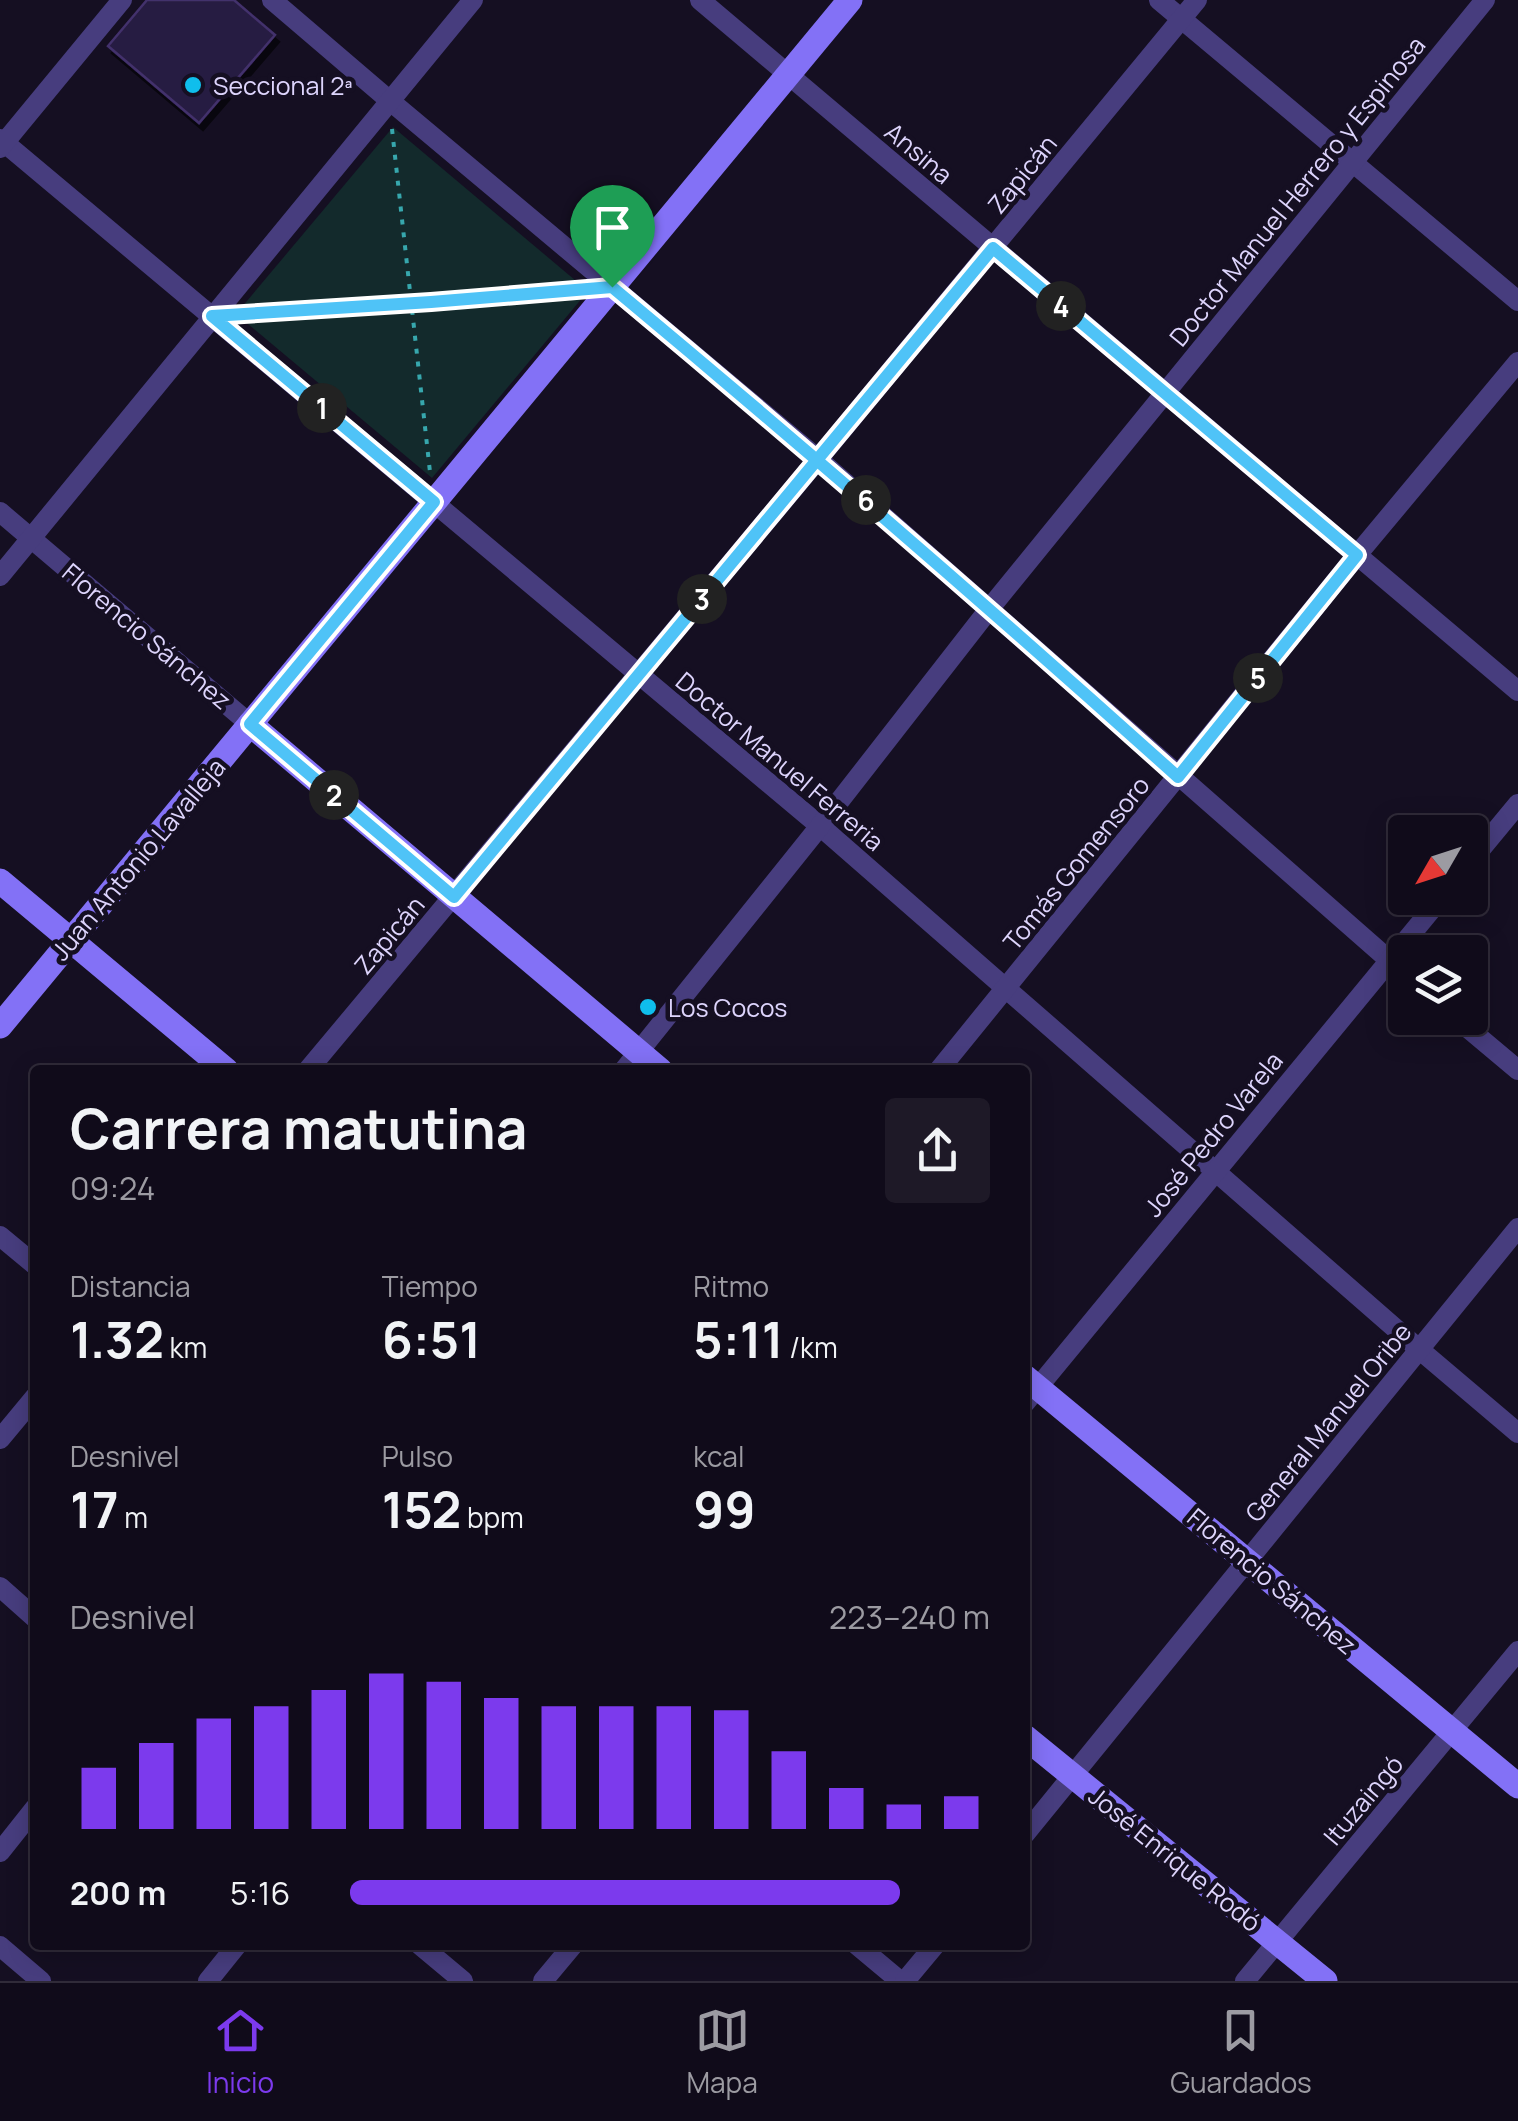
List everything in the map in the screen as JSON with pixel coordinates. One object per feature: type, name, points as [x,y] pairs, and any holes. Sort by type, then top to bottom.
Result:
[{"type":"street","points":[[2,143],[122,0]]},
{"type":"street","points":[[272,0],[818,459],[1388,959]]},
{"type":"street","points":[[0,576],[473,0]]},
{"type":"street","name":"Ansina","points":[[700,0],[1518,691]]},
{"type":"street","name":"Juan Antonio Lavalleja","points":[[0,1026],[850,0]]},
{"type":"street","points":[[1160,0],[1518,301]]},
{"type":"street","name":"Zapicán","points":[[312,1065],[1197,0]]},
{"type":"street","name":"Doctor Manuel Herrero y Espinosa","points":[[632,1061],[990,608],[1485,0]]},
{"type":"street","name":"Doctor Manuel Ferreria","points":[[2,143],[820,826],[1518,1433]]},
{"type":"street","name":"Tomás Gomensoro","points":[[943,1065],[1518,362]]},
{"type":"street","name":"Florencio Sánchez","points":[[0,512],[454,897],[632,1061]]},
{"type":"street","points":[[1488,840],[1518,804]]},
{"type":"street","points":[[0,881],[220,1065]]},
{"type":"street","name":"José Pedro Varela","points":[[1030,1388],[1215,1170],[1388,977]]},
{"type":"street","points":[[1476,1035],[1518,1070]]},
{"type":"street","name":"General Manuel Oribe","points":[[1030,1828],[1518,1228]]},
{"type":"street","points":[[0,1236],[30,1261]]},
{"type":"street","name":"Florencio Sánchez","points":[[1030,1390],[1246,1561],[1518,1786]]},
{"type":"street","points":[[0,1439],[30,1403]]},
{"type":"street","points":[[0,1588],[30,1614]]},
{"type":"street","name":"Ituzaingó","points":[[1245,1981],[1518,1651]]},
{"type":"street","name":"José Enrique Rodó","points":[[1030,1741],[1325,1981]]},
{"type":"street","points":[[0,1852],[30,1814]]},
{"type":"street","points":[[0,1946],[41,1981]]},
{"type":"street","points":[[208,1981],[233,1950]]},
{"type":"street","points":[[426,1950],[463,1981]]},
{"type":"street","points":[[542,1981],[569,1950]]},
{"type":"street","points":[[863,1950],[903,1981],[931,1950]]},
{"type":"path","points":[[389,100],[434,502]]},
{"type":"path","points":[[212,316],[612,287]]},
{"type":"green space","points":[[393,127],[588,291],[432,478],[236,314]]},
{"type":"building","name":"Seccional 2ª","points":[[147,0],[234,0],[275,35],[199,123],[108,46]]},
{"type":"place","name":"Seccional 2ª","points":[[193,85]]},
{"type":"place","name":"Los Cocos","points":[[648,1007]]},
{"type":"route","points":[[612,287],[212,316],[434,502],[250,724],[454,897],[818,459],[993,248],[1357,555],[1178,777],[818,459],[612,287]]}]
